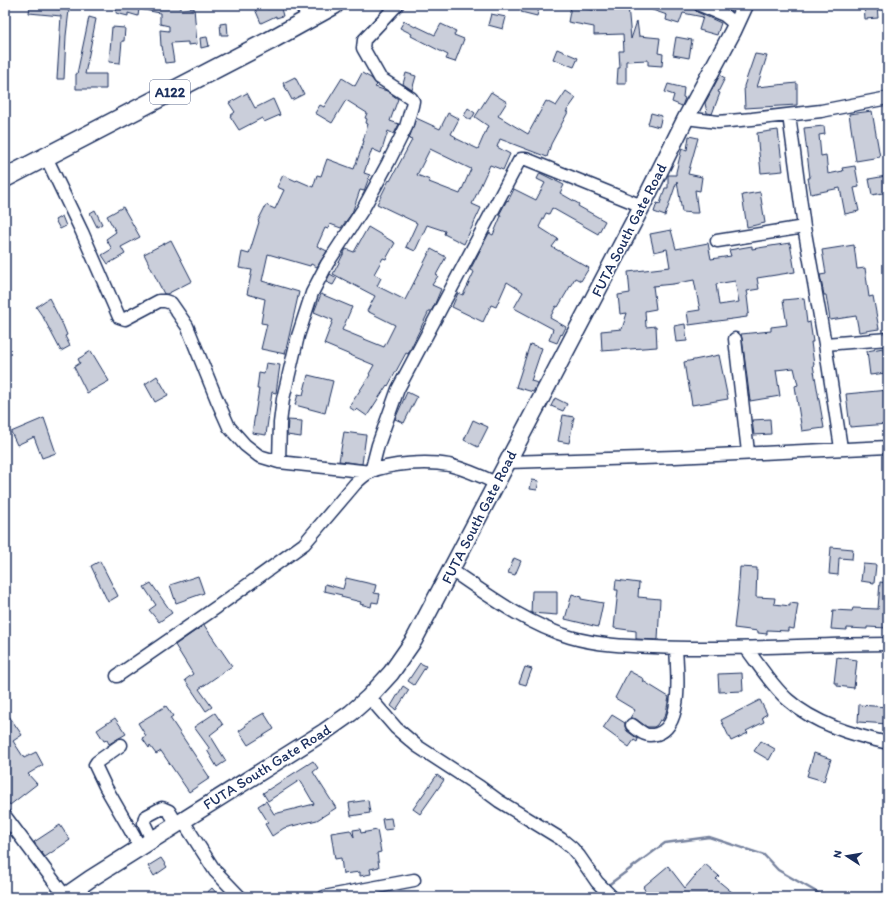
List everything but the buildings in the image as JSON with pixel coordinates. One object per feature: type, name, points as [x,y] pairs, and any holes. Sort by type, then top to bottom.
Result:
[{"type":"highway","name":"A122","points":[[5,178],[307,11],[334,5]]},
{"type":"main road","points":[[736,23],[737,5]]},
{"type":"main road","name":"FUTA South Gate Road","points":[[64,897],[324,732],[351,713],[369,697],[391,673],[414,640],[642,206],[745,5]]},
{"type":"main road","points":[[736,23],[754,5]]},
{"type":"street","points":[[279,462],[280,423],[283,399],[298,336],[312,293],[327,264],[351,229],[370,196],[406,127],[412,106],[413,101],[411,98],[380,78],[363,48],[364,40],[397,5]]},
{"type":"street","points":[[700,5],[724,15],[736,23]]},
{"type":"street","points":[[686,118],[718,122],[789,115],[821,111],[888,98]]},
{"type":"street","points":[[789,115],[804,227],[825,344],[841,448]]},
{"type":"street","points":[[46,156],[82,232],[119,317],[125,319],[159,302],[165,301],[171,303],[187,326],[216,400],[229,427],[244,445],[259,456],[279,462],[371,472]]},
{"type":"street","points":[[371,472],[378,445],[398,389],[519,161],[526,159],[642,206]]},
{"type":"street","points":[[717,241],[804,227]]},
{"type":"street","points":[[735,339],[748,452]]},
{"type":"street","points":[[825,344],[888,339]]},
{"type":"street","points":[[507,462],[675,457],[748,452],[888,447]]},
{"type":"street","points":[[117,676],[217,607],[304,544],[355,484],[371,472],[387,467],[414,463],[432,463],[450,465],[472,472],[496,483]]},
{"type":"street","points":[[451,570],[516,613],[548,628],[570,637],[622,646],[746,648],[888,644]]},
{"type":"street","points":[[632,725],[646,735],[652,735],[660,733],[667,728],[671,721],[675,706],[677,683],[676,648]]},
{"type":"street","points":[[746,648],[788,700],[803,711],[825,723],[850,733],[888,743]]},
{"type":"street","points":[[369,697],[396,728],[417,746],[499,801],[561,839],[572,848],[597,882],[612,897]]},
{"type":"street","points":[[121,745],[95,765],[105,786],[146,844]]},
{"type":"street","points":[[146,844],[144,823],[145,817],[162,808],[169,811],[180,822],[215,871],[240,897]]},
{"type":"street","points":[[5,816],[64,897]]},
{"type":"street","points":[[324,897],[414,880]]},
{"type":"waterway","points":[[607,886],[665,843],[709,837],[764,855],[778,870],[820,894],[888,893]]},
{"type":"waterway","points":[[593,897],[602,891]]}]
